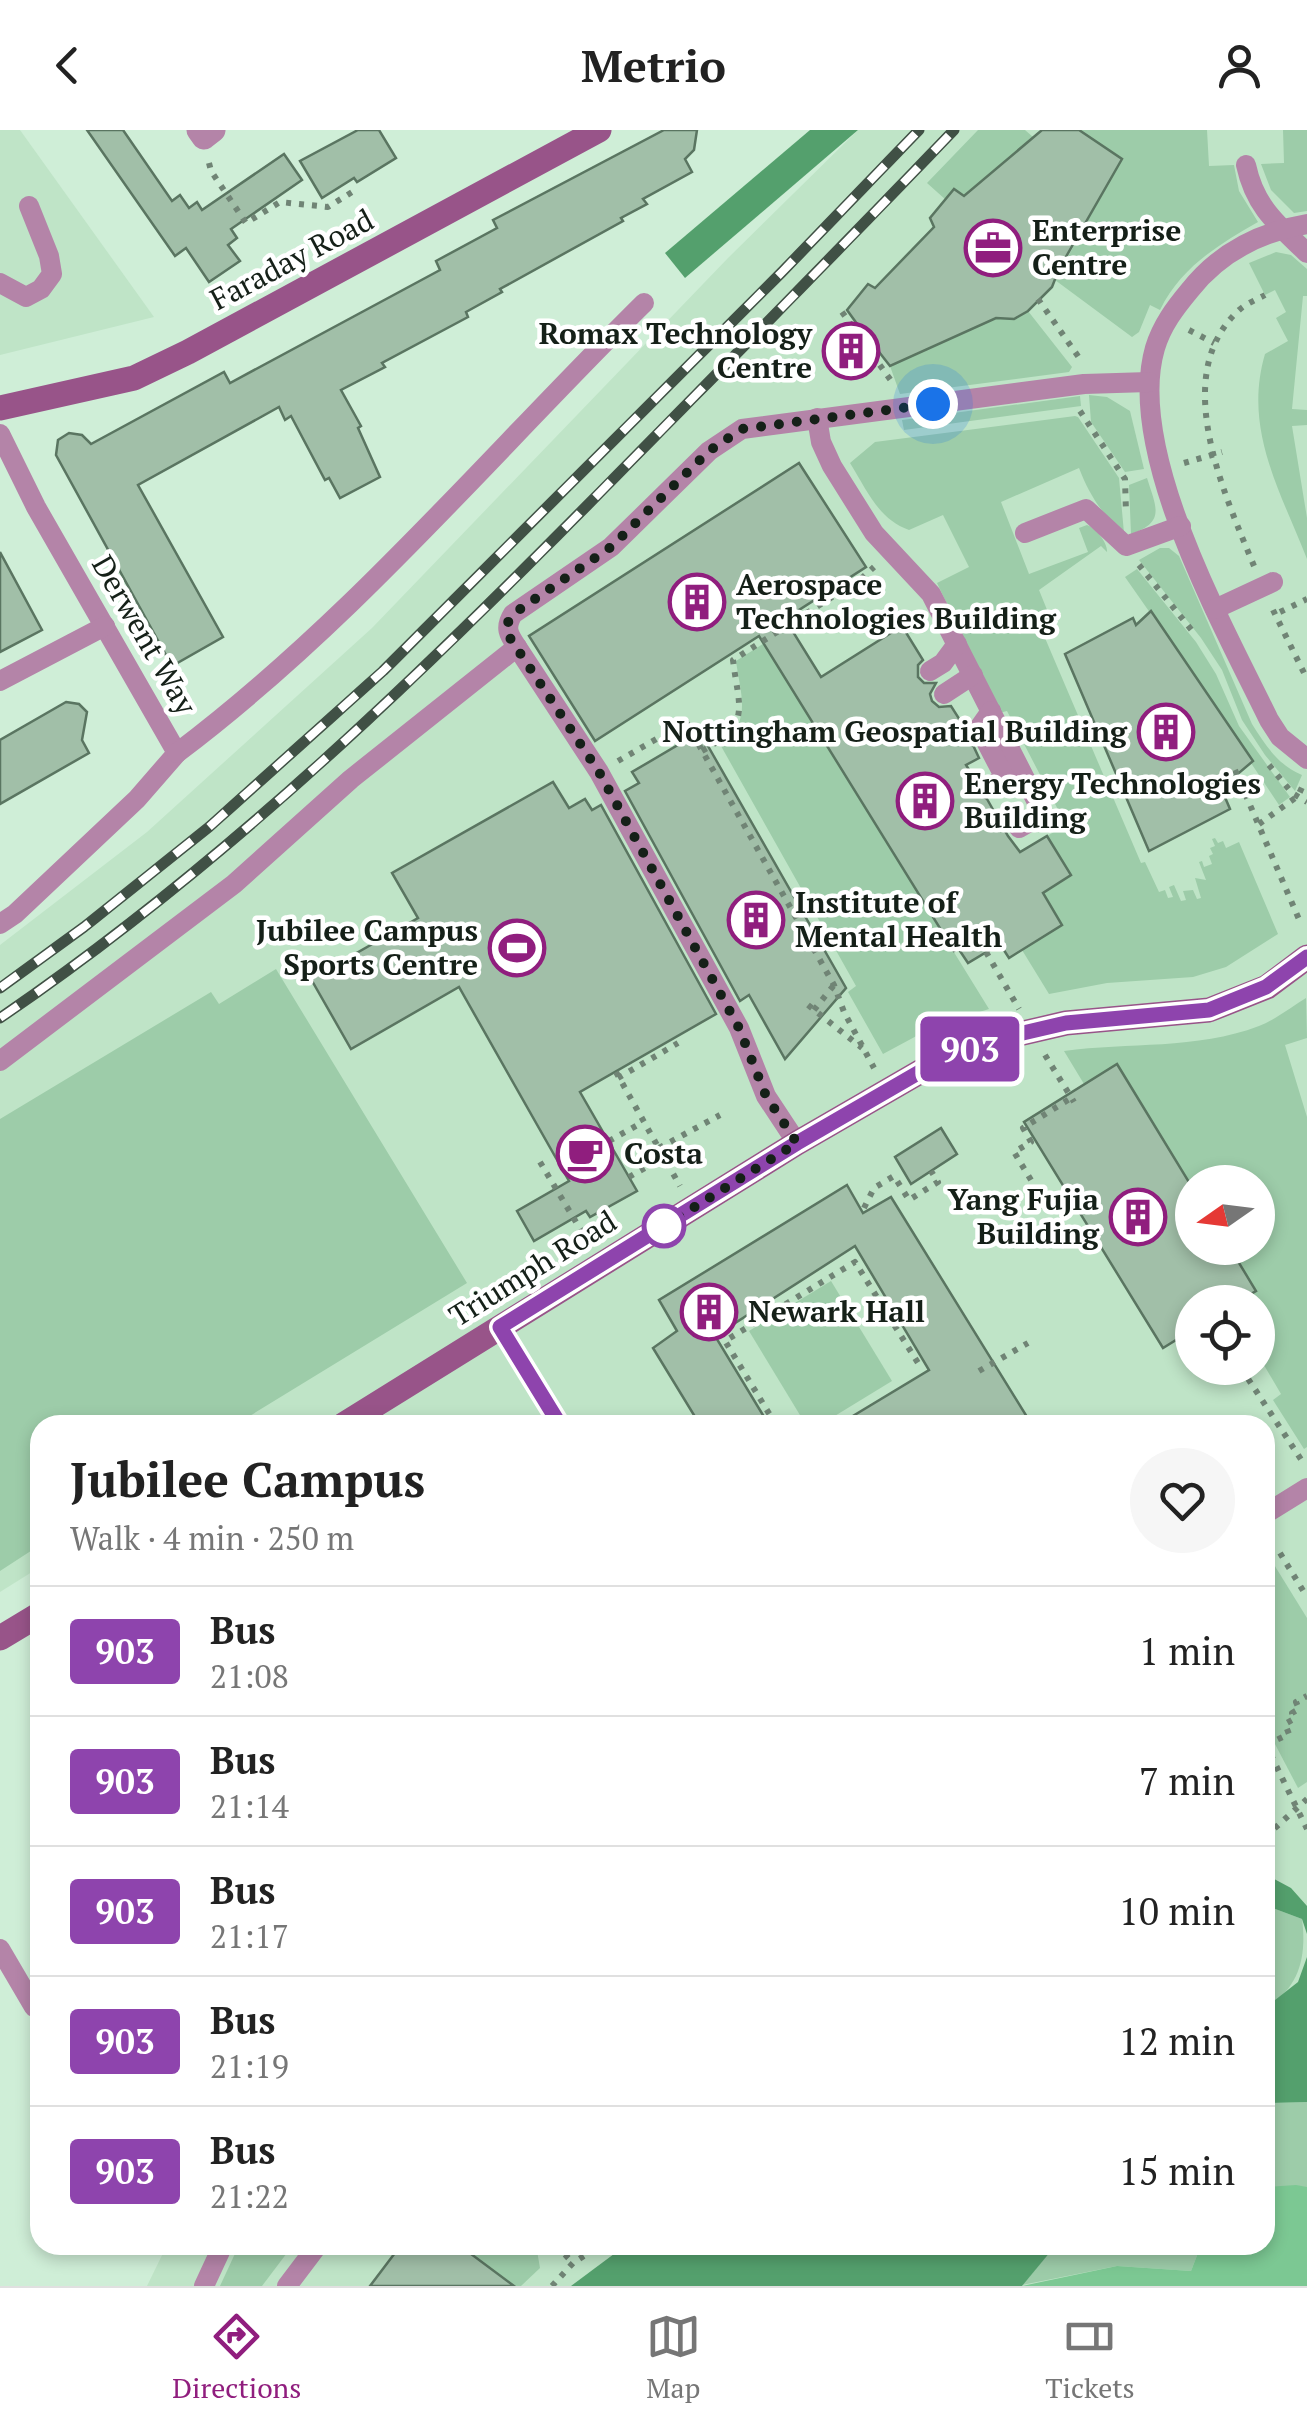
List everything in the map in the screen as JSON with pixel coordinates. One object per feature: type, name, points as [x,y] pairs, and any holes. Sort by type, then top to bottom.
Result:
[{"type":"street","name":"Faraday Road","points":[[0,408],[134,378],[188,352],[561,140],[599,130]]},
{"type":"street","name":"Triumph Road","points":[[359,1415],[912,1074],[969,1049],[1066,1023],[1209,1010],[1266,987],[1307,957]]},
{"type":"street","points":[[0,1638],[30,1620]]},
{"type":"lane","points":[[1246,164],[1252,191],[1282,230],[1307,253]]},
{"type":"lane","points":[[0,283],[26,297],[41,289],[52,274],[49,256],[28,206]]},
{"type":"lane","points":[[1307,224],[1254,239],[1228,254],[1198,280],[1166,319],[1155,349],[1150,382],[1152,428],[1161,469],[1215,608],[1269,720],[1280,738],[1307,759]]},
{"type":"lane","points":[[177,752],[225,717],[354,602],[644,303]]},
{"type":"lane","points":[[797,1143],[766,1096],[739,1028],[599,772],[508,635],[507,624],[513,614],[611,547],[724,438],[742,429],[1084,384],[1150,382]]},
{"type":"lane","points":[[817,418],[821,442],[832,466],[874,533],[932,594],[1043,814],[1020,828]]},
{"type":"lane","name":"Derwent Way","points":[[0,434],[36,506],[177,752],[137,799],[0,924]]},
{"type":"lane","points":[[1025,533],[1086,509],[1126,546],[1181,526]]},
{"type":"lane","points":[[1215,608],[1268,585]]},
{"type":"lane","points":[[0,681],[105,626]]},
{"type":"lane","points":[[930,671],[943,662],[956,644]]},
{"type":"lane","points":[[0,1061],[234,884],[351,779],[518,647]]},
{"type":"lane","points":[[944,694],[973,675]]},
{"type":"lane","points":[[991,711],[979,728],[1004,778],[991,786]]},
{"type":"lane","points":[[500,1327],[554,1415]]},
{"type":"lane","points":[[1275,1508],[1307,1488]]},
{"type":"lane","points":[[0,1949],[30,1999]]},
{"type":"lane","points":[[204,2286],[219,2255]]},
{"type":"lane","points":[[288,2286],[311,2255]]},
{"type":"path","points":[[205,132],[211,171],[246,224],[280,202],[328,207],[356,189]]},
{"type":"path","points":[[1265,295],[1239,310],[1214,344],[1204,400],[1212,455],[1268,585],[1275,615],[1307,679]]},
{"type":"path","points":[[1038,299],[1080,360],[1084,384]]},
{"type":"path","points":[[842,312],[893,384],[896,408]]},
{"type":"path","points":[[1080,411],[1125,479],[1124,543]]},
{"type":"path","points":[[702,751],[731,732],[739,719],[733,660],[862,578],[891,552]]},
{"type":"path","points":[[1275,615],[1307,599]]},
{"type":"path","points":[[611,765],[686,722],[834,985],[875,1068]]},
{"type":"path","points":[[1235,770],[1301,924]]},
{"type":"path","points":[[1259,824],[1298,796],[1307,776]]},
{"type":"path","points":[[986,952],[1019,1010]]},
{"type":"path","points":[[834,985],[811,1008],[864,1050]]},
{"type":"path","points":[[678,1043],[617,1075],[681,1188]]},
{"type":"path","points":[[1031,1180],[1014,1152],[1031,1142],[1023,1128],[1072,1100],[1042,1050]]},
{"type":"path","points":[[659,1148],[720,1115]]},
{"type":"path","points":[[609,1141],[643,1122]]},
{"type":"path","points":[[629,1177],[664,1157]]},
{"type":"path","points":[[540,1162],[589,1243]]},
{"type":"path","points":[[864,1208],[874,1188],[894,1176],[909,1200],[938,1182],[931,1171]]},
{"type":"path","points":[[770,1415],[726,1341],[856,1262],[918,1363],[918,1370]]},
{"type":"path","points":[[980,1371],[1028,1343]]},
{"type":"path","points":[[1252,1385],[1271,1415]]},
{"type":"path","points":[[1275,1421],[1307,1470]]},
{"type":"path","points":[[1280,1553],[1307,1597]]},
{"type":"path","points":[[1275,1740],[1289,1734],[1286,1724],[1299,1709],[1296,1702],[1307,1696]]},
{"type":"path","points":[[1275,1763],[1307,1828]]},
{"type":"path","points":[[1275,1828],[1307,1799]]},
{"type":"path","points":[[565,2255],[573,2263]]},
{"type":"path","points":[[552,2286],[585,2255]]},
{"type":"shaded area","points":[[0,130],[20,130],[154,317],[0,355]]},
{"type":"shaded area","points":[[810,130],[858,130],[685,278],[665,253]]},
{"type":"shaded area","points":[[858,130],[1307,130],[1307,2286],[147,2286],[162,2255],[1275,2255],[1275,1415],[30,1415],[30,1573],[0,1592],[0,945],[147,832],[372,628],[728,258]]},
{"type":"shaded area","points":[[978,130],[1025,130],[1033,137],[964,196],[954,190],[946,200],[927,183]]},
{"type":"shaded area","points":[[1079,130],[1207,130],[1209,166],[1234,165],[1239,191],[1258,222],[1190,269],[1160,310],[1150,305],[1139,332],[1132,337],[1055,280],[1122,159]]},
{"type":"shaded area","points":[[1283,130],[1307,130],[1307,211],[1294,213],[1271,190],[1261,164],[1284,163]]},
{"type":"shaded area","points":[[1276,252],[1291,255],[1307,269],[1292,409],[1307,410],[1307,425],[1292,426],[1307,518],[1307,559],[1276,484],[1258,408],[1265,354],[1288,341],[1276,318],[1286,312],[1275,290],[1265,295],[1249,263]]},
{"type":"shaded area","points":[[1028,311],[1072,367],[1069,372],[900,394],[890,366],[996,318],[1014,319]]},
{"type":"shaded area","points":[[1089,395],[1107,397],[1130,411],[1144,469],[1125,472],[1091,422]]},
{"type":"shaded area","points":[[1080,396],[1081,406],[904,430],[902,420]]},
{"type":"shaded area","points":[[1075,416],[1119,478],[1124,533],[1097,504],[1079,468],[1001,502],[1029,574],[1088,552],[1079,528],[1087,525],[1106,544],[1107,552],[1101,546],[1039,590],[1056,632],[1045,638],[1141,863],[1145,862],[1159,892],[1165,890],[1168,898],[1173,897],[1169,887],[1174,885],[1181,901],[1186,900],[1183,891],[1193,890],[1197,899],[1201,898],[1195,878],[1206,880],[1199,862],[1204,867],[1212,864],[1212,839],[1223,841],[1226,848],[1239,842],[1278,934],[1226,967],[1193,977],[1107,983],[1049,994],[1022,950],[1062,925],[1043,893],[1071,875],[1047,836],[1066,825],[1007,711],[999,713],[937,583],[969,567],[943,515],[909,530],[898,525],[874,502],[850,463],[875,442]]},
{"type":"shaded area","points":[[1147,478],[1155,505],[1154,519],[1131,534],[1129,485]]},
{"type":"shaded area","points":[[1160,548],[1169,548],[1179,556],[1252,724],[1279,760],[1302,775],[1295,791],[1242,720],[1222,670],[1201,638],[1139,560]]},
{"type":"shaded area","points":[[1137,569],[1196,642],[1216,674],[1239,726],[1290,797],[1279,805],[1251,763],[1253,760],[1125,577]]},
{"type":"shaded area","points":[[790,627],[804,650],[778,667],[989,1009],[935,1026],[883,1054],[848,992],[856,986],[721,746],[741,717],[736,661]]},
{"type":"shaded area","points":[[276,969],[467,1283],[251,1415],[30,1415],[30,1552],[0,1571],[0,1119],[211,992],[219,1004]]},
{"type":"shaded area","points":[[1306,998],[1307,1038],[1285,1045],[1307,1117],[1304,1449],[1273,1400],[1281,1394],[1275,1384],[1275,1285],[1253,1285],[1241,1265],[1275,1265],[1275,1165],[1179,1165],[1118,1065],[1084,1084],[1064,1051],[1211,1039],[1265,1023]]},
{"type":"shaded area","points":[[831,1281],[892,1381],[836,1415],[800,1415],[749,1331]]},
{"type":"shaded area","points":[[1275,1566],[1307,1618],[1307,1782],[1298,1788],[1275,1744]]},
{"type":"shaded area","points":[[1275,1879],[1291,1888],[1307,1906],[1307,1934],[1302,1919],[1275,1909]]},
{"type":"shaded area","points":[[1275,1909],[1302,1919],[1303,1933],[1298,1971],[1277,2000]]},
{"type":"shaded area","points":[[1307,1957],[1307,2102],[1275,2103],[1275,2000],[1298,1982]]},
{"type":"shaded area","points":[[1307,2102],[1307,2187],[1275,2187],[1275,2103]]},
{"type":"shaded area","points":[[1275,2186],[1307,2187],[1307,2286],[1022,2286],[1117,2266],[1191,2271],[1197,2255],[1275,2255]]},
{"type":"shaded area","points":[[234,2255],[285,2255],[262,2286],[220,2286]]},
{"type":"shaded area","points":[[472,2255],[538,2255],[540,2268],[521,2286],[514,2286]]},
{"type":"shaded area","points":[[613,2255],[1048,2255],[1022,2286],[571,2286]]},
{"type":"shaded area","points":[[1048,2255],[1197,2255],[1191,2271],[1117,2266],[1022,2285]]},
{"type":"building","points":[[87,130],[123,130],[172,201],[180,195],[189,208],[197,202],[202,210],[284,154],[302,180],[231,229],[237,238],[228,245],[240,261],[209,282],[186,248],[175,256]]},
{"type":"building","points":[[358,130],[379,130],[396,158],[322,198],[300,161]]},
{"type":"building","points":[[664,130],[697,130],[694,150],[685,159],[692,172],[643,199],[647,204],[621,218],[623,221],[500,289],[502,292],[466,312],[468,317],[341,390],[361,426],[358,428],[380,477],[340,498],[329,478],[325,480],[291,416],[285,420],[279,407],[138,485],[223,637],[172,666],[56,455],[58,440],[69,433],[82,435],[91,444],[224,372],[230,383],[440,270],[436,261],[497,228],[493,220]]},
{"type":"building","name":"Enterprise Centre","points":[[1042,130],[1079,130],[1122,159],[1052,287],[1014,319],[996,318],[890,366],[879,352],[848,371],[832,345],[860,328],[847,310],[868,284],[875,288],[934,227],[930,218],[954,189],[964,196]]},
{"type":"building","points":[[799,463],[866,567],[785,619],[821,677],[902,626],[923,660],[918,665],[918,677],[924,683],[936,683],[930,694],[932,701],[939,707],[951,706],[965,728],[979,758],[966,765],[1008,836],[1020,852],[1047,836],[1071,875],[1043,893],[1062,925],[1009,958],[1000,944],[968,963],[958,948],[954,951],[759,636],[595,741],[529,636]]},
{"type":"building","points":[[0,552],[42,630],[0,652]]},
{"type":"building","name":"Nottingham Geospatial Building","points":[[1151,611],[1253,761],[1221,788],[1230,809],[1149,851],[1065,654],[1133,618],[1136,625]]},
{"type":"building","points":[[66,702],[79,704],[87,712],[82,740],[89,753],[0,804],[0,740]]},
{"type":"building","name":"Institute of Mental Health","points":[[700,732],[846,988],[785,1059],[749,995],[740,1001],[625,791],[639,783],[632,772]]},
{"type":"building","name":"Jubilee Campus Sports Centre","points":[[553,782],[569,808],[585,799],[592,810],[601,805],[716,1014],[580,1092],[637,1191],[590,1217],[586,1211],[534,1241],[517,1211],[569,1181],[459,987],[351,1049],[311,979],[418,918],[392,873]]},
{"type":"building","name":"Yang Fujia Building","points":[[1117,1064],[1179,1165],[1175,1165],[1175,1265],[1240,1265],[1252,1285],[1175,1285],[1175,1341],[1163,1348],[1024,1122]]},
{"type":"building","points":[[941,1128],[957,1154],[911,1184],[895,1157]]},
{"type":"building","name":"Newark Hall","points":[[847,1185],[863,1213],[891,1197],[1026,1415],[855,1415],[929,1370],[855,1246],[715,1336],[763,1415],[694,1415],[653,1348],[677,1331],[659,1300]]},
{"type":"building","points":[[393,2255],[472,2255],[514,2286],[370,2286]]},
{"type":"railway","points":[[0,988],[209,827],[383,671],[919,130]]},
{"type":"railway","points":[[0,1018],[167,894],[324,760],[549,544],[954,130]]},
{"type":"bus line","name":"903","points":[[554,1415],[500,1327],[797,1143],[912,1074],[969,1049],[1066,1023],[1209,1010],[1266,987],[1307,957]]},
{"type":"place","name":"Enterprise Centre","points":[[993,248]]},
{"type":"place","name":"Romax Technology Centre","points":[[851,351]]},
{"type":"place","name":"Aerospace Technologies Building","points":[[697,602]]},
{"type":"place","name":"Nottingham Geospatial Building","points":[[1166,732]]},
{"type":"place","name":"Energy Technologies Building","points":[[925,801]]},
{"type":"place","name":"Institute of Mental Health","points":[[756,920]]},
{"type":"place","name":"Jubilee Campus Sports Centre","points":[[517,948]]},
{"type":"place","name":"Costa","points":[[585,1154]]},
{"type":"place","name":"Yang Fujia Building","points":[[1138,1217]]},
{"type":"place","name":"Newark Hall","points":[[709,1312]]},
{"type":"route","points":[[664,1226],[797,1143],[766,1096],[739,1028],[599,772],[508,635],[507,624],[513,614],[611,547],[724,438],[742,429],[775,422],[933,404]]}]
